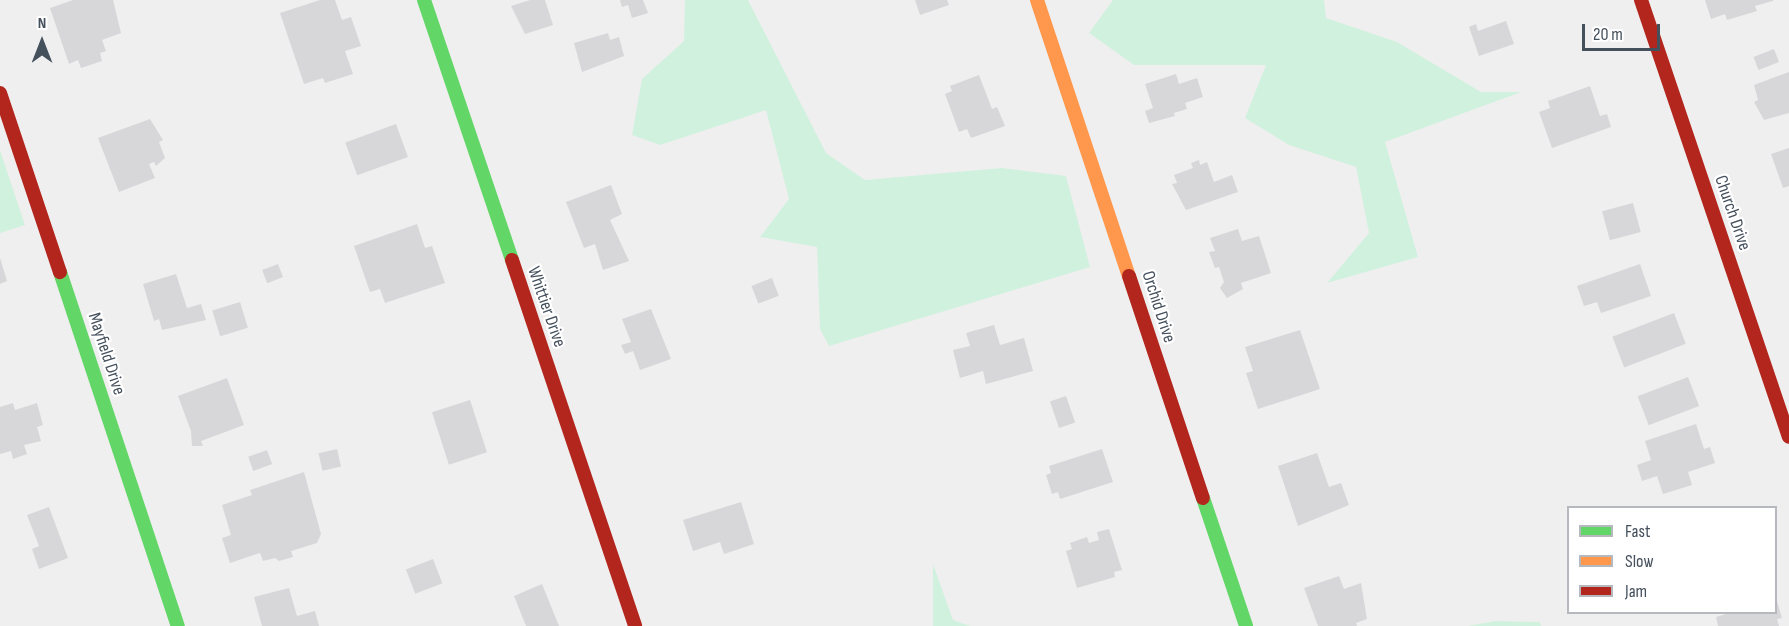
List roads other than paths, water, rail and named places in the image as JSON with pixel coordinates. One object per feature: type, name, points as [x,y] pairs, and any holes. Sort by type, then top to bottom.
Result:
[{"type":"street","name":"Whittier Drive","points":[[424,0],[635,626]]},
{"type":"street","name":"Orchid Drive","points":[[1037,0],[1246,626]]},
{"type":"street","name":"Church Drive","points":[[1641,0],[1789,437]]},
{"type":"street","name":"Mayfield Drive","points":[[0,93],[178,626]]}]
